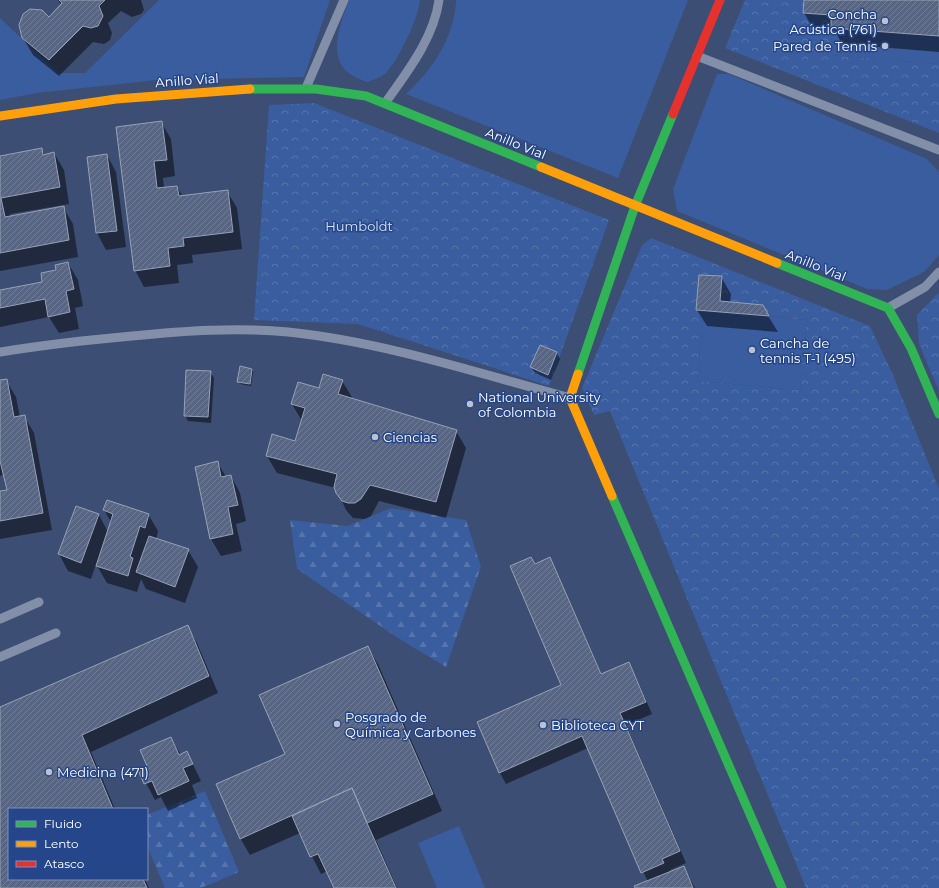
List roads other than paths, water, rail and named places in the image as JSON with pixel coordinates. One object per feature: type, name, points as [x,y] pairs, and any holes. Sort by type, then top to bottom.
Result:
[{"type":"street","points":[[720,0],[635,206],[570,398],[782,888]]},
{"type":"street","name":"Anillo Vial","points":[[0,116],[35,109],[131,97],[201,92],[306,88],[341,90],[386,102],[635,206],[888,308]]},
{"type":"street","points":[[888,308],[911,348],[939,414]]},
{"type":"lane","points":[[306,88],[344,0]]},
{"type":"lane","points":[[386,102],[420,50],[433,21],[439,0]]},
{"type":"lane","points":[[697,56],[939,150]]},
{"type":"lane","points":[[888,308],[925,287],[939,272]]},
{"type":"lane","points":[[0,352],[50,344],[160,334],[257,331],[288,332],[400,352],[570,398]]},
{"type":"lane","points":[[0,619],[39,602]]},
{"type":"lane","points":[[0,658],[56,633]]},
{"type":"place","name":"Concha Acústica (761)","points":[[885,21]]},
{"type":"place","name":"Pared de Tennis","points":[[885,46]]},
{"type":"place","name":"Cancha de tennis T-1 (495)","points":[[752,350]]},
{"type":"place","name":"National University of Colombia","points":[[470,404]]},
{"type":"place","name":"Ciencias","points":[[375,437]]},
{"type":"place","name":"Posgrado de Química y Carbones","points":[[337,724]]},
{"type":"place","name":"Biblioteca CYT","points":[[543,725]]},
{"type":"place","name":"Medicina (471)","points":[[49,772]]},
{"type":"park label","name":"Humboldt","points":[[359,226]]}]
